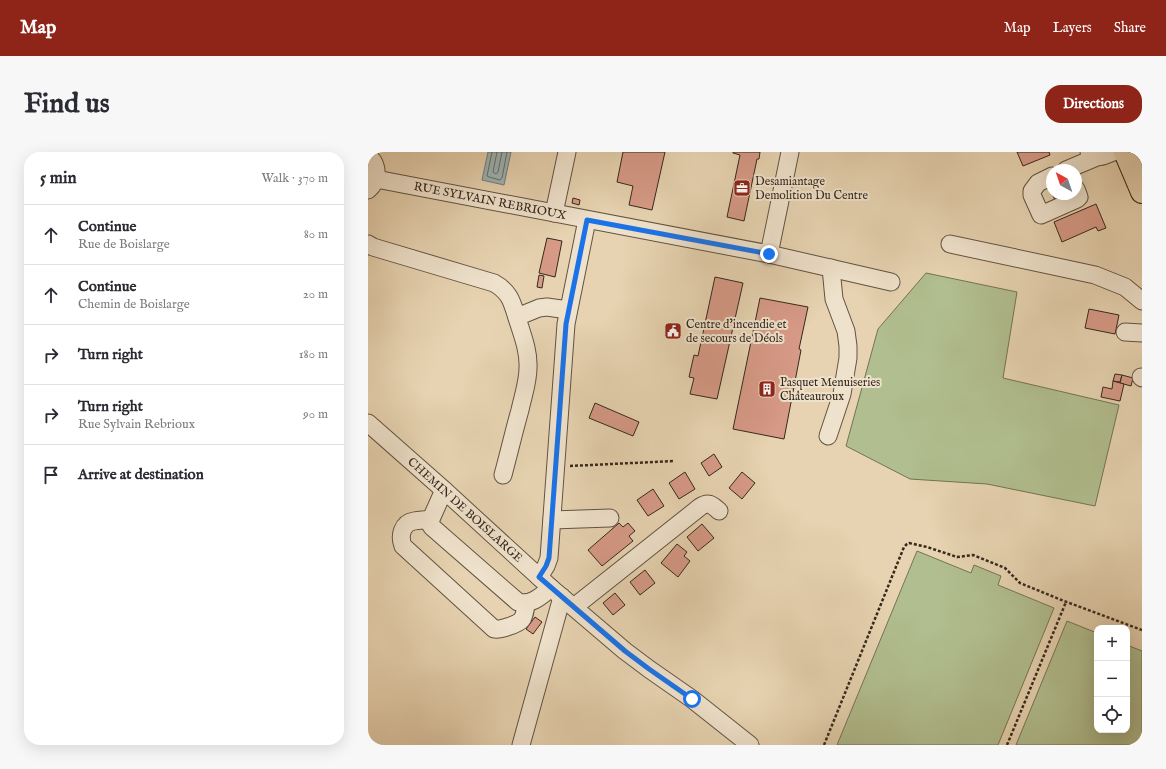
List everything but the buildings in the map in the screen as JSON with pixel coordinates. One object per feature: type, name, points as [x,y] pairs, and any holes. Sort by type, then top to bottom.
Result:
[{"type":"main road","points":[[1125,152],[1142,192]]},
{"type":"street","points":[[554,213],[567,152]]},
{"type":"street","points":[[769,254],[790,152]]},
{"type":"street","points":[[1077,164],[1093,154],[1102,157],[1113,152]]},
{"type":"street","points":[[368,155],[376,166],[377,173],[372,185]]},
{"type":"street","points":[[1046,179],[1038,183],[1032,190],[1032,195],[1041,215],[1076,200]]},
{"type":"street","name":"RUE SYLVAIN REBRIOUX","points":[[372,185],[554,213],[769,254],[892,282]]},
{"type":"street","points":[[539,577],[549,558],[564,344],[568,310],[587,220]]},
{"type":"street","points":[[368,244],[373,247],[494,284],[508,295],[527,354],[528,368],[526,384],[504,475]]},
{"type":"street","points":[[950,244],[1095,275],[1125,287],[1142,302]]},
{"type":"street","points":[[828,436],[842,394],[848,352],[846,331],[834,299],[831,268]]},
{"type":"street","points":[[516,317],[539,308],[547,307],[568,310]]},
{"type":"street","points":[[1125,332],[1142,333]]},
{"type":"street","name":"CHEMIN DE BOISLARGE","points":[[368,423],[562,597],[631,655],[692,699],[750,745]]},
{"type":"street","points":[[444,490],[431,519],[430,524],[432,527],[514,599],[518,602],[526,604],[538,598],[562,597],[700,506],[711,504],[720,511]]},
{"type":"street","points":[[552,520],[610,518]]},
{"type":"street","points":[[431,519],[414,521],[406,525],[401,537],[403,546],[488,624],[497,629],[518,623],[524,617],[526,604]]},
{"type":"street","points":[[521,745],[562,597]]},
{"type":"path","points":[[555,467],[674,461]]},
{"type":"path","points":[[824,745],[904,547],[907,544],[913,543],[957,557],[973,555],[1005,568],[1020,583],[1142,630]]},
{"type":"path","points":[[1007,745],[1066,602]]},
{"type":"green space","points":[[926,273],[1017,292],[1003,378],[1119,405],[1095,506],[987,484],[910,479],[846,446],[878,329]]},
{"type":"green space","points":[[917,551],[971,573],[974,565],[1001,576],[998,585],[1054,608],[998,745],[837,745]]},
{"type":"green space","points":[[1067,621],[1094,632],[1094,733],[1130,733],[1130,646],[1142,651],[1142,745],[1016,745]]},
{"type":"water","points":[[488,152],[511,152],[504,185],[482,180]]},
{"type":"place","name":"Desamiantage Demolition Du Centre","points":[[742,188]]},
{"type":"place","name":"Centre d'incendie et de secours de Déols","points":[[673,331]]},
{"type":"place","name":"Pasquet Menuiseries Châteauroux","points":[[767,389]]},
{"type":"route","points":[[692,699],[625,651],[539,577],[549,558],[566,324],[570,298],[587,220],[769,254]]}]
